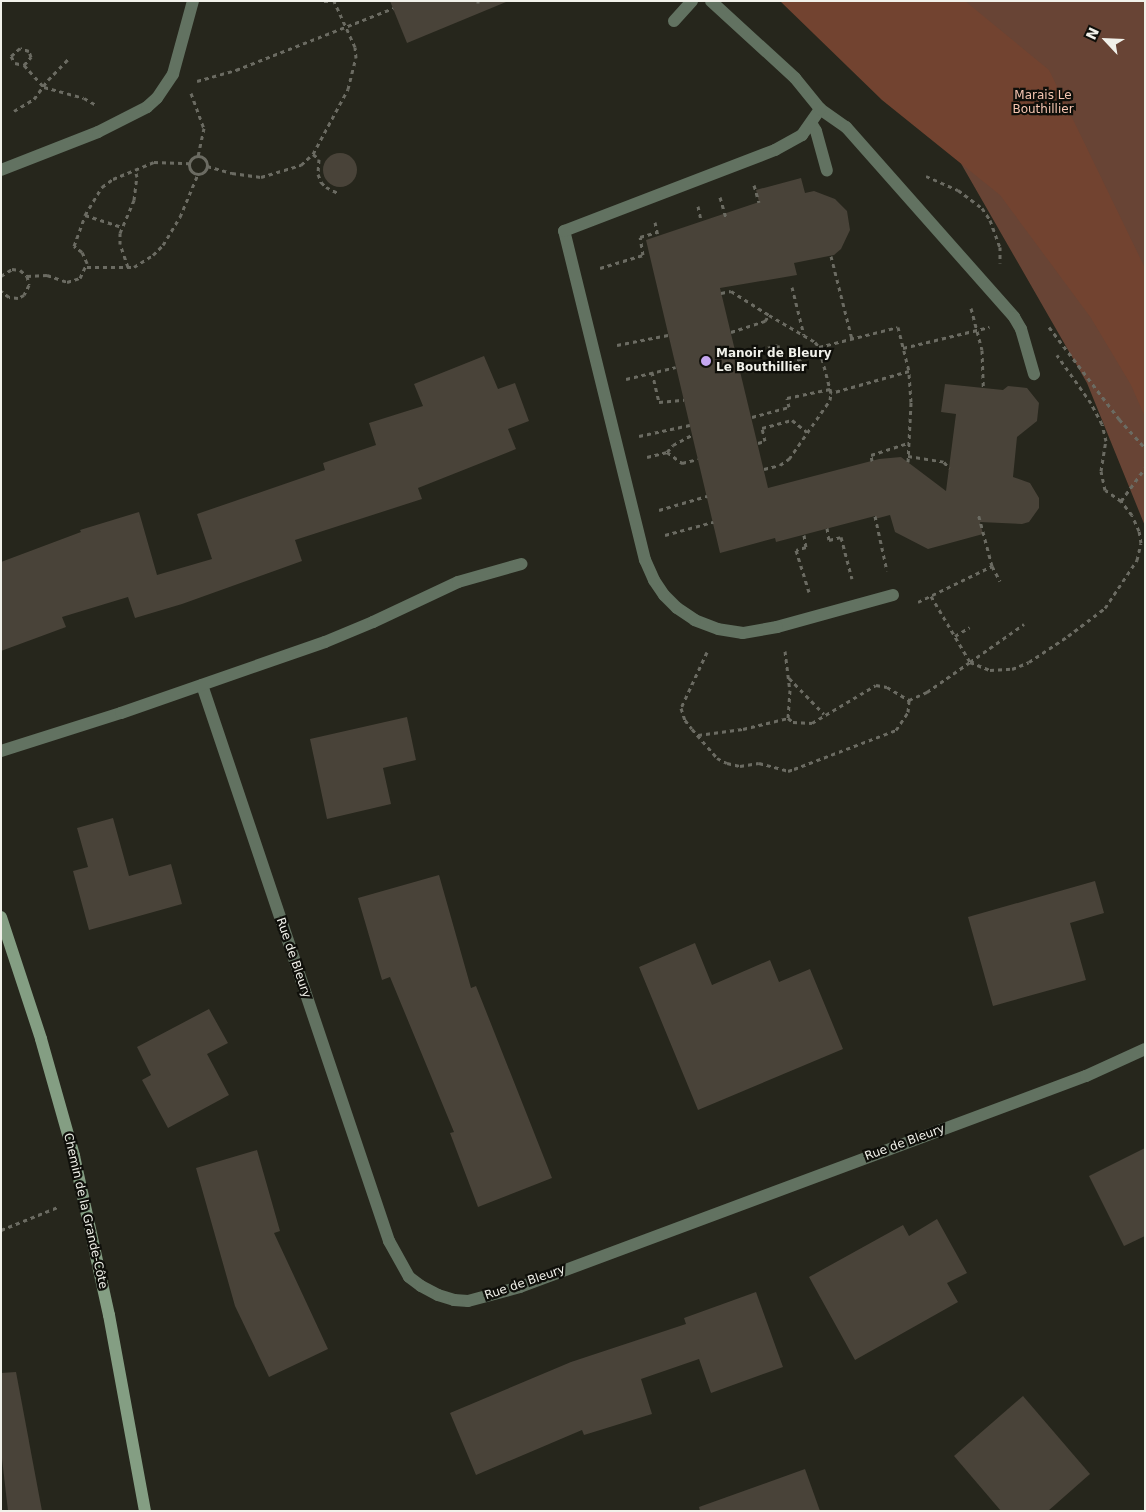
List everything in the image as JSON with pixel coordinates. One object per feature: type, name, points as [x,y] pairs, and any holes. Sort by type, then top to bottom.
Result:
[{"type":"main road","name":"Chemin de la Grande-Côte","points":[[1,916],[41,1039],[74,1156],[113,1332],[145,1511]]},
{"type":"street","points":[[1,170],[98,132],[147,107],[160,94],[173,74],[193,1]]},
{"type":"street","points":[[674,21],[692,1]]},
{"type":"street","points":[[711,1],[795,78],[820,109],[846,127],[1014,317],[1020,329],[1034,374]]},
{"type":"street","points":[[820,109],[802,134],[769,153],[564,231],[641,541],[654,580],[664,594],[677,608],[695,620],[718,628],[743,633],[756,632],[893,595]]},
{"type":"street","points":[[811,122],[816,131],[827,171]]},
{"type":"street","points":[[1,751],[202,685],[341,635],[458,582],[521,564]]},
{"type":"street","name":"Rue de Bleury","points":[[202,685],[389,1241],[410,1276],[421,1286],[438,1295],[454,1300],[468,1301],[520,1287],[1086,1076],[1145,1049]]},
{"type":"path","points":[[207,166],[232,173],[261,177],[274,175],[301,165],[312,154],[348,89],[356,58],[355,47],[334,1]]},
{"type":"path","points":[[195,82],[236,70],[393,8]]},
{"type":"path","points":[[24,65],[31,57],[29,50],[20,48],[11,56],[16,63],[24,65],[44,87],[91,100],[101,111]]},
{"type":"path","points":[[14,111],[34,99],[68,59]]},
{"type":"path","points":[[190,91],[204,128],[198,156]]},
{"type":"path","points":[[312,154],[319,159],[318,174],[321,182],[338,193]]},
{"type":"path","points":[[198,156],[206,160],[207,166],[204,172],[198,174],[190,170],[189,163],[192,157],[198,156]]},
{"type":"path","points":[[27,276],[47,275],[60,281],[74,281],[80,278],[87,267],[85,257],[74,246],[85,215],[102,187],[113,179],[154,162],[189,163]]},
{"type":"path","points":[[128,267],[120,244],[121,227],[134,200],[137,178],[135,169]]},
{"type":"path","points":[[87,267],[128,267],[142,263],[163,244],[180,217],[198,174]]},
{"type":"path","points":[[751,177],[759,202]]},
{"type":"path","points":[[718,188],[726,218]]},
{"type":"path","points":[[85,215],[121,227]]},
{"type":"path","points":[[592,270],[643,255],[640,237],[657,232]]},
{"type":"path","points":[[830,256],[852,339]]},
{"type":"path","points":[[1,276],[12,268],[20,270],[27,276],[29,285],[24,295],[12,298],[1,291]]},
{"type":"path","points":[[792,287],[804,335]]},
{"type":"path","points":[[721,293],[731,291],[769,316],[815,342],[819,347],[830,388],[830,400],[788,459],[780,465],[764,469]]},
{"type":"path","points":[[971,308],[984,368],[984,388]]},
{"type":"path","points":[[731,332],[765,321],[769,316]]},
{"type":"path","points":[[903,348],[994,326]]},
{"type":"path","points":[[819,347],[898,327],[909,371],[911,402],[908,462]]},
{"type":"path","points":[[644,340],[668,335]]},
{"type":"path","points":[[737,356],[778,345],[782,364],[820,353]]},
{"type":"path","points":[[931,596],[970,662],[990,670],[1012,669],[1029,662],[1105,608],[1137,560],[1141,543],[1132,515],[1121,501],[1105,490],[1102,481],[1101,471],[1106,441],[1102,424],[1091,403],[1053,348]]},
{"type":"path","points":[[676,367],[652,372],[660,402],[684,400]]},
{"type":"path","points":[[831,393],[909,371]]},
{"type":"path","points":[[752,417],[789,407],[787,398],[830,388]]},
{"type":"path","points":[[758,443],[765,441],[762,428],[792,420],[807,432]]},
{"type":"path","points":[[669,428],[690,425]]},
{"type":"path","points":[[692,435],[673,445],[667,452],[682,463],[698,460]]},
{"type":"path","points":[[872,461],[871,455],[909,442]]},
{"type":"path","points":[[908,456],[944,462],[949,468]]},
{"type":"path","points":[[1121,501],[1145,468]]},
{"type":"path","points":[[635,516],[707,496]]},
{"type":"path","points":[[978,513],[992,566],[1000,581]]},
{"type":"path","points":[[875,516],[880,542]]},
{"type":"path","points":[[641,541],[713,522]]},
{"type":"path","points":[[828,528],[829,540],[841,537],[845,550]]},
{"type":"path","points":[[800,562],[796,550],[806,547],[804,535]]},
{"type":"path","points":[[916,602],[992,566]]},
{"type":"path","points":[[909,700],[927,692],[1024,624]]},
{"type":"path","points":[[955,636],[970,626]]},
{"type":"path","points":[[718,628],[681,708],[685,720],[717,758],[727,764],[740,766],[758,763],[788,771],[896,730],[908,712],[909,700]]},
{"type":"path","points":[[788,718],[789,678],[824,714]]},
{"type":"path","points":[[788,718],[793,722],[812,723],[824,714],[876,686],[887,687],[909,700]]},
{"type":"path","points":[[698,735],[743,729],[788,718]]},
{"type":"path","points":[[1,1230],[61,1206]]},
{"type":"green space","points":[[780,1],[965,1],[1049,70],[1145,268],[1145,417],[1131,385],[1091,318],[1000,195],[882,100]]},
{"type":"green space","name":"Marais Le Bouthillier","points":[[831,1],[1145,1],[1145,526],[1087,383],[959,160]]},
{"type":"building","points":[[390,1],[506,1],[506,2],[407,43]]},
{"type":"building","points":[[340,153],[347,154],[352,158],[356,163],[356,177],[352,182],[347,186],[340,187],[333,186],[328,182],[324,177],[323,170],[324,163],[328,158],[333,154]]},
{"type":"building","name":"Manoir de Bleury Le Bouthillier","points":[[801,178],[805,193],[814,191],[835,199],[847,211],[850,230],[841,249],[834,255],[794,263],[797,275],[720,288],[768,488],[879,459],[901,457],[946,491],[956,414],[941,412],[945,384],[1003,390],[1008,386],[1027,388],[1039,403],[1037,421],[1017,437],[1013,477],[1030,483],[1039,498],[1039,508],[1029,522],[1022,524],[980,522],[983,534],[928,549],[895,532],[890,515],[875,519],[875,516],[776,542],[775,538],[720,553],[646,240],[759,202],[756,190]]},
{"type":"building","points":[[484,356],[498,389],[515,383],[529,421],[508,429],[516,449],[418,488],[422,499],[295,540],[302,561],[182,604],[135,618],[128,597],[62,617],[66,627],[1,651],[1,562],[81,532],[80,530],[139,512],[157,575],[212,559],[197,514],[325,470],[323,463],[376,445],[369,423],[423,406],[414,384]]},
{"type":"building","points":[[407,717],[416,760],[383,768],[391,804],[327,819],[310,739]]},
{"type":"building","points":[[113,818],[129,876],[171,864],[182,904],[89,930],[73,871],[88,867],[77,828]]},
{"type":"building","points":[[439,875],[471,988],[476,986],[552,1178],[478,1207],[450,1133],[454,1132],[390,977],[382,980],[358,898]]},
{"type":"building","points":[[1095,881],[1104,913],[1070,923],[1086,980],[993,1006],[968,917]]},
{"type":"building","points":[[695,943],[712,985],[770,960],[779,982],[810,969],[843,1049],[698,1110],[639,967]]},
{"type":"building","points":[[209,1009],[228,1043],[207,1054],[229,1095],[168,1128],[142,1080],[151,1075],[137,1047]]},
{"type":"building","points":[[1145,1148],[1145,1236],[1124,1246],[1089,1176]]},
{"type":"building","points":[[257,1150],[280,1231],[274,1233],[328,1349],[269,1377],[235,1306],[196,1168]]},
{"type":"building","points":[[937,1219],[967,1273],[947,1283],[958,1302],[855,1360],[809,1277],[903,1225],[909,1236]]},
{"type":"building","points":[[756,1292],[783,1367],[711,1393],[699,1359],[641,1379],[652,1414],[584,1435],[582,1430],[476,1475],[450,1413],[571,1362],[686,1324],[684,1318]]},
{"type":"building","points":[[16,1372],[42,1511],[8,1511],[1,1450],[1,1373]]},
{"type":"building","points":[[1023,1396],[1090,1474],[1048,1511],[1001,1511],[954,1456]]},
{"type":"building","points":[[805,1469],[820,1511],[700,1511],[699,1507]]},
{"type":"place","name":"Manoir de Bleury Le Bouthillier","points":[[706,361]]}]
